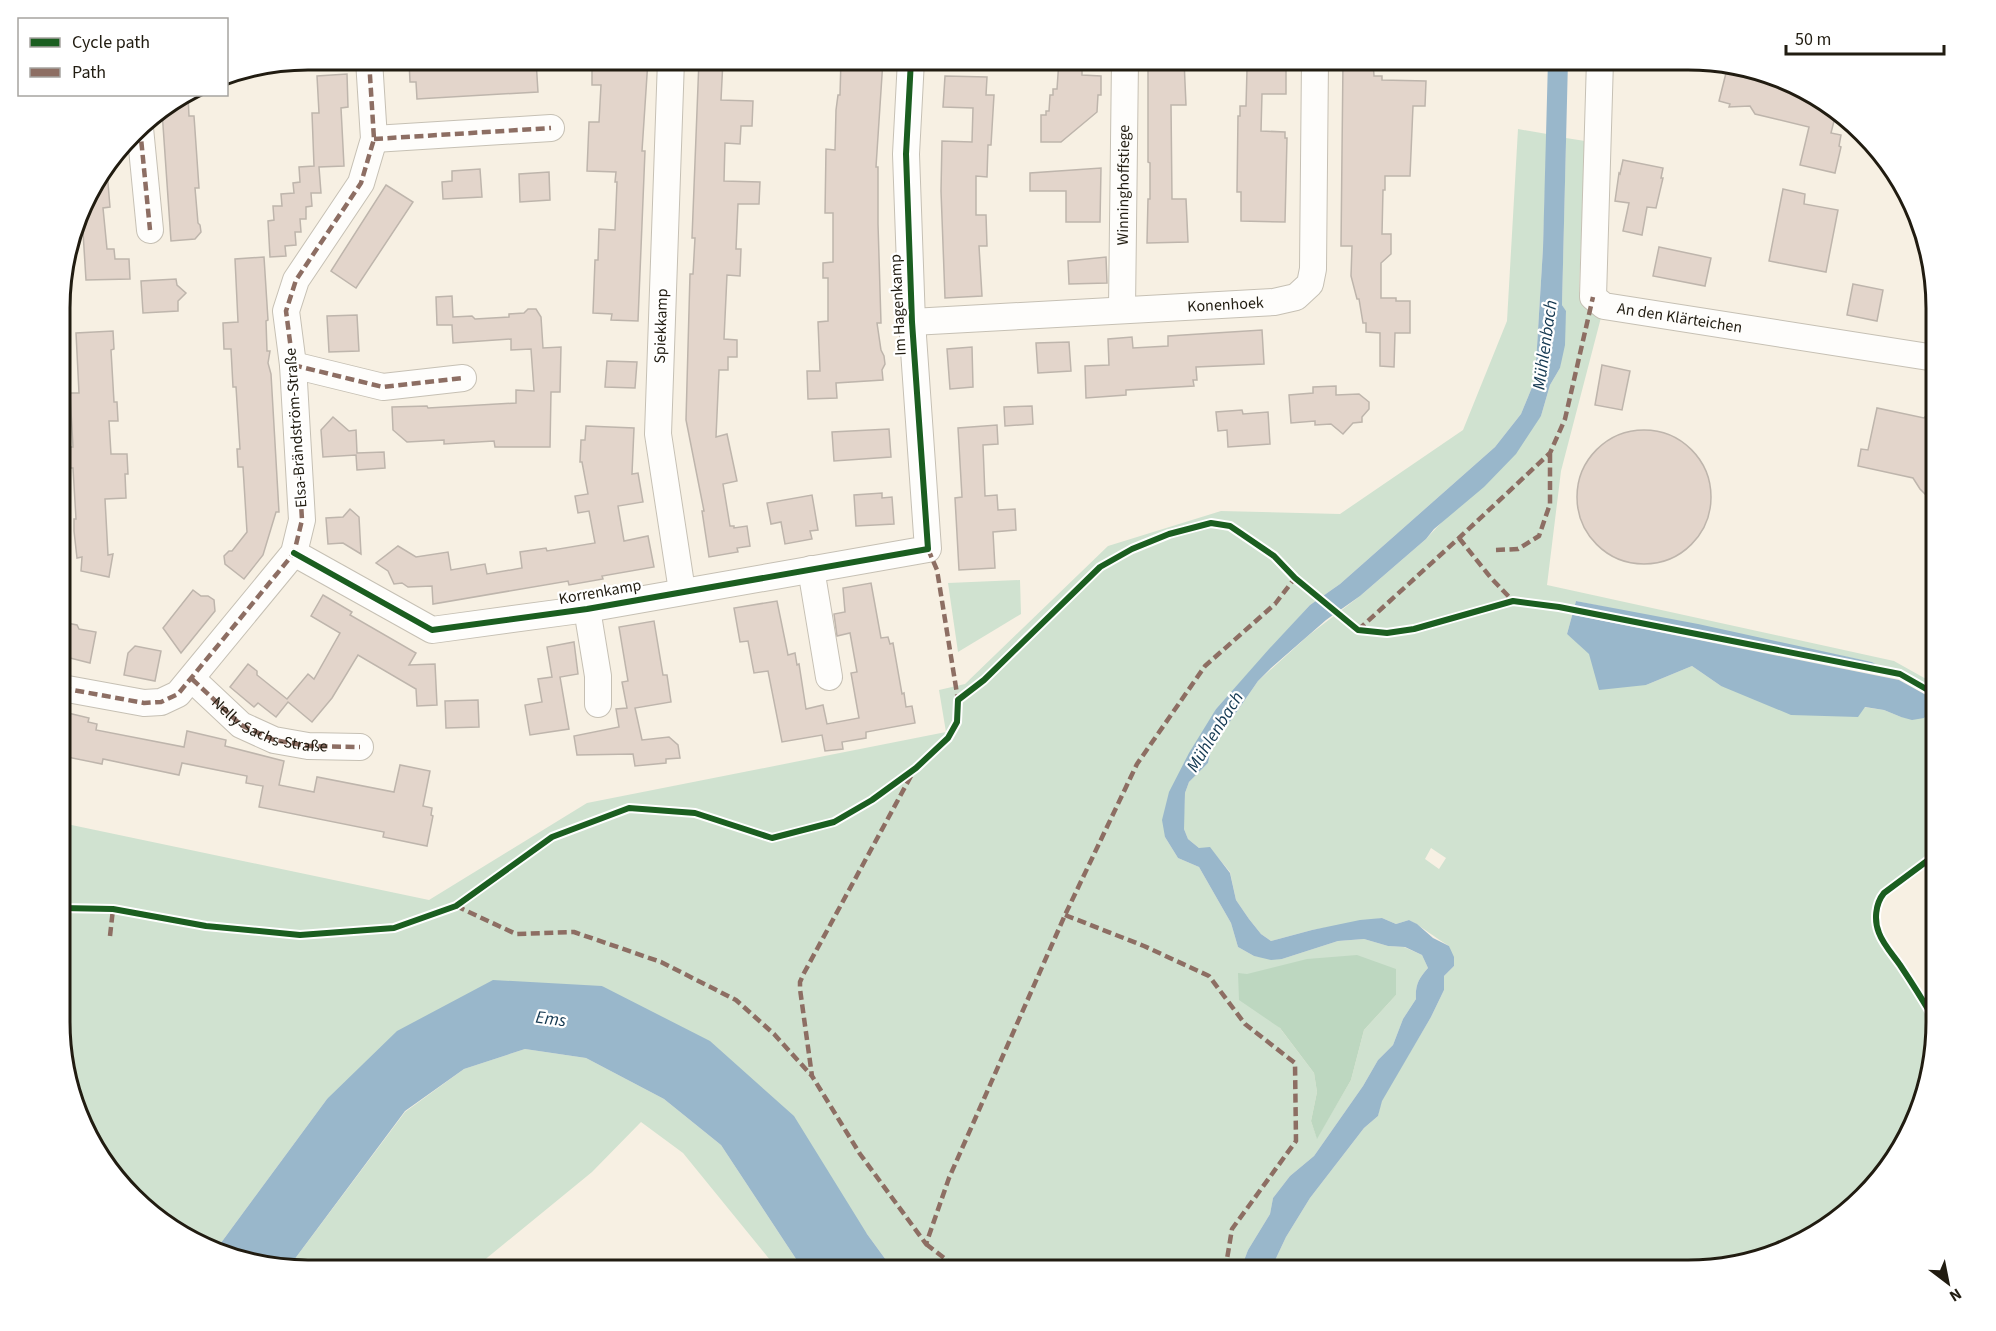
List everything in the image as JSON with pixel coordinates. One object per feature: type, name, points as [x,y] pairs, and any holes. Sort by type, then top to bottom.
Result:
[{"type":"street","name":"Elsa-Brändström-Straße","points":[[70,689],[144,703],[161,702],[178,694],[294,553],[302,520],[293,365],[286,311],[296,280],[361,183],[374,139],[370,70]]},
{"type":"street","name":"Spiekkamp","points":[[671,70],[658,434],[682,591]]},
{"type":"street","name":"Im Hagenkamp","points":[[910,70],[906,154],[912,322],[928,549]]},
{"type":"street","name":"Winninghoffstiege","points":[[1122,309],[1125,70]]},
{"type":"street","name":"Konenhoek","points":[[912,322],[1274,302],[1296,297],[1310,285],[1313,269],[1315,70]]},
{"type":"street","name":"An den Klärteichen","points":[[1600,70],[1593,297],[1604,306],[1926,357]]},
{"type":"street","points":[[374,139],[551,128]]},
{"type":"street","points":[[141,139],[150,230]]},
{"type":"street","points":[[293,365],[383,387],[463,378]]},
{"type":"street","name":"Korrenkamp","points":[[294,553],[432,630],[587,609],[928,549]]},
{"type":"street","points":[[811,569],[829,677]]},
{"type":"street","name":"Korrenkamp","points":[[587,609],[598,676],[598,704]]},
{"type":"street","name":"Nelly-Sachs-Straße","points":[[192,679],[241,725],[274,740],[308,746],[360,747]]},
{"type":"green space","points":[[1518,129],[1547,134],[1535,380],[1521,414],[1495,447],[1340,584],[1310,605],[1216,709],[1165,837],[1178,858],[1199,867],[1231,923],[1238,947],[1254,956],[1282,959],[1338,941],[1364,939],[1388,946],[1404,947],[1422,955],[1428,968],[1418,982],[1416,999],[1403,1019],[1393,1045],[1378,1060],[1363,1086],[1314,1156],[1290,1176],[1273,1198],[1270,1214],[1244,1261],[887,1261],[867,1234],[602,986],[327,1099],[221,1243],[189,1229],[140,1191],[102,1142],[83,1099],[75,1069],[71,1038],[70,825],[429,900],[587,803],[946,732],[939,690],[965,684],[1108,546],[1221,511],[1340,514],[1463,430],[1507,321]],"holes":[[[1239,974],[1396,995],[1364,1030],[1351,1080],[1317,1138],[1311,1121],[1317,1092],[1314,1073]]]},
{"type":"green space","points":[[1566,138],[1585,141],[1579,292],[1593,297],[1604,306],[1561,471],[1547,585],[1894,661],[1926,679],[1926,695],[1872,662],[1576,601],[1567,634],[1646,685],[1692,666],[1721,686],[1884,710],[1901,717],[1926,716],[1926,859],[1879,894],[1872,917],[1878,937],[1926,1009],[1921,1069],[1913,1099],[1894,1142],[1856,1191],[1820,1220],[1793,1236],[1764,1248],[1734,1256],[1688,1261],[1275,1261],[1286,1237],[1310,1198],[1364,1128],[1378,1116],[1381,1101],[1431,1017],[1444,990],[1444,976],[1454,966],[1449,946],[1409,920],[1396,924],[1382,918],[1312,930],[1271,941],[1261,934],[1236,900],[1230,872],[1210,848],[1199,848],[1188,839],[1184,829],[1185,793],[1189,782],[1208,763],[1211,749],[1258,681],[1309,635],[1360,596],[1426,539],[1541,416],[1550,385],[1560,368],[1566,312],[1562,305]],"holes":[[[1431,848],[1446,858],[1439,869],[1425,859]]]},
{"type":"green space","points":[[1020,580],[1021,614],[958,652],[948,583]]},
{"type":"green space","points":[[1357,955],[1396,969],[1396,995],[1364,1030],[1351,1080],[1317,1139],[1311,1121],[1317,1092],[1314,1073],[1280,1028],[1239,1000],[1238,973],[1247,974],[1307,959]]},
{"type":"green space","points":[[525,1049],[586,1058],[664,1099],[721,1145],[797,1261],[771,1261],[683,1153],[641,1122],[592,1172],[483,1261],[294,1260],[405,1112],[464,1069]]},
{"type":"water","name":"Mühlenbach","points":[[1548,70],[1568,70],[1562,305],[1566,311],[1565,345],[1560,368],[1550,385],[1541,416],[1516,454],[1484,487],[1360,596],[1326,620],[1258,681],[1211,749],[1208,763],[1189,782],[1185,793],[1184,829],[1188,839],[1199,848],[1210,847],[1230,873],[1236,900],[1261,934],[1271,941],[1360,920],[1382,918],[1396,924],[1409,920],[1433,938],[1449,946],[1454,957],[1454,966],[1444,976],[1444,990],[1431,1017],[1382,1101],[1378,1116],[1364,1128],[1310,1198],[1286,1237],[1275,1261],[1244,1261],[1270,1214],[1273,1198],[1290,1176],[1314,1156],[1363,1086],[1378,1060],[1393,1045],[1403,1019],[1416,999],[1418,982],[1428,968],[1422,955],[1405,947],[1388,946],[1364,939],[1338,941],[1282,959],[1271,960],[1254,956],[1238,947],[1231,923],[1199,867],[1178,858],[1165,837],[1162,820],[1169,792],[1189,753],[1216,709],[1269,649],[1310,605],[1340,584],[1495,447],[1521,414],[1535,380],[1543,248]]},
{"type":"water","points":[[1645,458],[1660,461],[1673,470],[1682,483],[1685,498],[1682,513],[1673,526],[1660,535],[1645,538],[1630,535],[1617,526],[1608,513],[1605,498],[1608,483],[1617,470],[1630,461]]},
{"type":"water","points":[[1576,601],[1698,624],[1872,662],[1926,695],[1926,716],[1912,720],[1884,710],[1865,707],[1858,717],[1791,715],[1721,686],[1692,666],[1646,685],[1599,690],[1589,654],[1567,634]]},
{"type":"water","name":"Ems","points":[[493,980],[602,986],[710,1041],[794,1116],[867,1234],[887,1261],[797,1261],[721,1145],[664,1099],[586,1058],[525,1049],[464,1069],[405,1111],[294,1260],[262,1256],[221,1243],[327,1099],[397,1031]]},
{"type":"pier","points":[[1321,594],[1343,612],[1336,617],[1314,599]]},
{"type":"pier","points":[[1571,605],[1890,669],[1926,691],[1926,695],[1899,680],[1569,614]]},
{"type":"building","points":[[409,70],[537,70],[538,92],[417,99],[416,82],[410,82]]},
{"type":"building","points":[[592,70],[647,70],[642,151],[645,151],[638,321],[611,320],[612,314],[593,313],[599,229],[615,230],[617,182],[615,182],[616,172],[587,171],[589,122],[599,122],[601,85],[592,85]]},
{"type":"building","points":[[699,70],[722,70],[721,100],[753,101],[752,126],[741,126],[740,144],[725,143],[724,181],[760,182],[759,204],[738,204],[736,249],[741,249],[740,276],[727,275],[724,339],[737,340],[737,357],[728,357],[728,370],[719,370],[716,437],[727,434],[737,481],[723,484],[730,526],[734,528],[747,526],[750,546],[737,548],[738,552],[709,557],[702,511],[704,511],[686,420],[690,274],[693,274],[695,238],[692,238]]},
{"type":"building","points":[[841,70],[882,70],[876,167],[878,167],[881,323],[877,323],[885,364],[882,370],[883,380],[836,383],[837,398],[808,399],[807,371],[820,371],[818,322],[828,321],[828,278],[823,278],[823,263],[833,262],[833,213],[825,213],[826,149],[835,150],[836,110],[838,95],[840,95]]},
{"type":"building","points":[[1058,70],[1082,70],[1082,75],[1101,76],[1101,95],[1098,95],[1097,112],[1061,142],[1041,142],[1041,115],[1046,115],[1046,111],[1049,111],[1050,95],[1053,95],[1053,89],[1057,89]]},
{"type":"building","points":[[1148,70],[1184,70],[1186,105],[1171,105],[1172,199],[1186,199],[1188,242],[1147,243],[1148,199],[1150,199],[1150,163],[1148,162]]},
{"type":"building","points":[[1247,70],[1286,70],[1286,94],[1262,94],[1261,131],[1285,132],[1285,138],[1287,138],[1285,222],[1241,221],[1241,192],[1237,192],[1238,116],[1240,116],[1240,106],[1246,106]]},
{"type":"building","points":[[1343,70],[1374,70],[1374,76],[1382,76],[1382,80],[1426,81],[1425,106],[1413,106],[1410,176],[1385,176],[1385,190],[1383,190],[1382,234],[1391,234],[1391,254],[1381,263],[1381,298],[1410,301],[1410,333],[1395,333],[1394,367],[1380,366],[1380,333],[1366,332],[1366,323],[1363,323],[1359,299],[1357,299],[1351,276],[1352,246],[1341,246]]},
{"type":"building","points":[[347,74],[348,107],[341,108],[344,166],[319,167],[321,193],[311,193],[312,206],[306,207],[306,219],[300,219],[301,232],[295,232],[296,245],[285,246],[286,256],[270,257],[268,221],[274,220],[273,206],[282,206],[281,194],[294,193],[293,183],[300,182],[299,167],[314,166],[312,113],[319,113],[317,76]]},
{"type":"building","points":[[1726,74],[1764,83],[1806,102],[1834,122],[1831,133],[1841,135],[1839,146],[1841,147],[1835,173],[1800,165],[1809,127],[1755,114],[1750,106],[1729,107],[1730,104],[1719,101]]},
{"type":"building","points":[[945,76],[987,77],[986,95],[994,95],[987,177],[976,176],[976,215],[986,215],[987,246],[979,246],[982,296],[945,298],[941,191],[942,141],[972,142],[973,108],[943,107]]},
{"type":"building","points":[[188,102],[189,116],[194,116],[199,188],[195,188],[201,232],[195,239],[171,241],[163,121]]},
{"type":"building","points":[[1623,160],[1663,168],[1656,208],[1647,207],[1642,235],[1623,231],[1629,203],[1615,201]]},
{"type":"building","points":[[1101,168],[1100,222],[1066,222],[1066,191],[1030,191],[1030,173]]},
{"type":"building","points":[[480,169],[482,197],[443,199],[442,182],[452,181],[452,171]]},
{"type":"building","points":[[549,172],[550,200],[520,202],[519,174]]},
{"type":"building","points":[[108,181],[110,207],[103,208],[107,249],[114,249],[115,259],[129,259],[130,279],[86,280],[83,232],[95,203]]},
{"type":"building","points":[[386,185],[413,202],[356,288],[331,271]]},
{"type":"building","points":[[1783,189],[1805,194],[1804,204],[1838,210],[1826,272],[1769,261]]},
{"type":"building","points":[[1659,247],[1711,258],[1705,286],[1653,276]]},
{"type":"building","points":[[264,257],[268,320],[266,321],[267,351],[270,351],[268,363],[271,374],[279,512],[276,512],[263,555],[244,579],[225,564],[224,556],[232,551],[247,532],[243,467],[238,467],[237,449],[240,449],[236,387],[233,387],[231,349],[224,349],[223,323],[238,322],[235,259]]},
{"type":"building","points":[[1106,257],[1107,283],[1069,284],[1068,261]]},
{"type":"building","points":[[176,279],[177,285],[186,293],[178,301],[178,311],[143,313],[141,281]]},
{"type":"building","points":[[1853,284],[1883,290],[1877,321],[1847,315]]},
{"type":"building","points":[[452,296],[453,317],[472,316],[475,319],[509,317],[509,314],[536,309],[541,317],[543,348],[561,347],[560,392],[551,392],[550,447],[495,447],[494,441],[444,444],[444,440],[407,442],[393,430],[392,407],[427,406],[428,408],[516,403],[516,390],[534,391],[531,349],[511,350],[511,339],[453,343],[452,325],[437,325],[436,297]]},
{"type":"building","points":[[357,315],[359,351],[329,352],[327,316]]},
{"type":"building","points":[[1262,330],[1264,364],[1196,367],[1197,380],[1193,380],[1194,386],[1126,390],[1126,395],[1086,398],[1085,366],[1109,365],[1108,339],[1132,337],[1133,348],[1168,346],[1168,336]]},
{"type":"building","points":[[113,331],[114,349],[111,350],[114,402],[117,402],[118,421],[109,421],[111,454],[127,454],[128,474],[125,474],[126,498],[105,499],[108,555],[113,554],[109,577],[81,571],[82,557],[77,558],[73,468],[70,468],[70,447],[73,447],[70,393],[79,393],[76,333]]},
{"type":"building","points":[[1069,342],[1071,371],[1038,373],[1036,343]]},
{"type":"building","points":[[972,347],[973,387],[950,389],[947,349]]},
{"type":"building","points":[[607,361],[637,362],[635,388],[605,387]]},
{"type":"building","points":[[1602,365],[1630,371],[1622,410],[1595,405]]},
{"type":"building","points":[[1336,386],[1336,395],[1359,394],[1369,402],[1369,409],[1362,417],[1362,422],[1353,423],[1343,434],[1331,424],[1315,425],[1315,421],[1291,423],[1289,395],[1313,393],[1313,387]]},
{"type":"building","points":[[1032,406],[1033,424],[1005,426],[1004,407]]},
{"type":"building","points":[[1877,408],[1924,418],[1926,416],[1926,495],[1913,478],[1858,466],[1861,449],[1868,450]]},
{"type":"building","points":[[1242,410],[1243,414],[1268,412],[1270,444],[1228,447],[1227,430],[1218,431],[1216,412]]},
{"type":"building","points":[[333,417],[349,431],[356,430],[357,453],[384,452],[385,468],[357,470],[356,455],[323,457],[321,430]]},
{"type":"building","points":[[997,425],[998,444],[983,445],[985,496],[997,495],[998,510],[1015,509],[1016,530],[993,532],[995,568],[959,570],[955,498],[962,497],[958,428]]},
{"type":"building","points":[[586,426],[634,428],[632,474],[638,473],[643,502],[618,506],[624,541],[648,536],[654,567],[602,576],[603,579],[569,585],[568,581],[433,604],[432,586],[408,587],[402,583],[394,584],[388,571],[376,563],[398,546],[416,557],[448,552],[451,570],[485,564],[487,574],[522,568],[520,552],[546,548],[547,551],[595,543],[589,511],[578,513],[575,496],[588,494],[582,462],[580,462],[581,440],[585,440]]},
{"type":"building","points":[[889,429],[891,457],[834,461],[832,432]]},
{"type":"building","points":[[1644,430],[1670,435],[1691,450],[1706,471],[1711,497],[1706,523],[1691,544],[1670,559],[1644,564],[1618,559],[1597,544],[1582,523],[1577,497],[1582,471],[1597,450],[1618,435]]},
{"type":"building","points":[[882,493],[882,498],[892,497],[894,524],[856,526],[854,495]]},
{"type":"building","points":[[812,495],[818,530],[810,531],[812,539],[785,544],[781,522],[771,524],[767,503]]},
{"type":"building","points":[[350,509],[359,517],[361,554],[343,543],[328,544],[326,518],[343,517]]},
{"type":"building","points":[[871,583],[881,638],[888,637],[890,644],[893,643],[902,694],[904,693],[906,707],[912,706],[915,723],[866,732],[866,738],[842,742],[843,749],[825,751],[822,735],[782,742],[768,671],[754,673],[748,641],[740,642],[734,608],[777,601],[788,655],[795,653],[797,665],[799,664],[806,709],[823,705],[827,724],[859,718],[851,673],[857,672],[850,633],[837,636],[834,614],[845,612],[843,588]]},
{"type":"building","points":[[193,590],[201,596],[208,596],[214,600],[215,611],[181,653],[163,628]]},
{"type":"building","points":[[323,595],[352,612],[350,615],[416,653],[409,665],[435,664],[437,705],[417,706],[416,689],[358,655],[332,698],[312,722],[288,702],[276,717],[258,703],[254,707],[230,687],[248,664],[257,671],[257,675],[287,699],[308,674],[314,679],[340,633],[311,616]]},
{"type":"building","points":[[654,621],[663,675],[667,675],[671,702],[635,708],[642,740],[669,737],[678,745],[680,758],[666,759],[666,763],[635,766],[633,754],[577,755],[574,736],[619,727],[616,709],[627,708],[622,682],[628,681],[619,627]]},
{"type":"building","points":[[70,624],[77,625],[79,629],[96,632],[90,663],[70,658]]},
{"type":"building","points":[[574,642],[578,674],[560,677],[569,729],[530,735],[525,705],[542,702],[538,679],[552,677],[547,647]]},
{"type":"building","points":[[135,646],[161,651],[155,681],[124,675],[128,653]]},
{"type":"building","points":[[478,700],[479,727],[446,728],[445,701]]},
{"type":"building","points":[[70,713],[89,718],[88,722],[97,724],[96,730],[184,747],[187,731],[226,740],[225,746],[284,761],[279,785],[314,792],[317,777],[394,792],[400,765],[430,771],[423,806],[432,808],[431,815],[433,816],[427,846],[383,837],[384,832],[259,807],[263,786],[246,783],[247,776],[182,763],[179,775],[103,759],[102,764],[70,758]]},
{"type":"marked path","points":[[70,689],[144,703],[161,702],[178,694],[294,553],[302,520],[293,365],[286,311],[296,280],[361,183],[374,139],[370,70]]},
{"type":"marked path","points":[[374,139],[551,128]]},
{"type":"marked path","points":[[141,139],[150,230]]},
{"type":"marked path","points":[[1358,630],[1550,453],[1565,419],[1593,297]]},
{"type":"marked path","points":[[293,365],[383,387],[463,378]]},
{"type":"marked path","points":[[1496,550],[1518,549],[1539,536],[1550,504],[1550,453]]},
{"type":"marked path","points":[[1459,538],[1513,601]]},
{"type":"marked path","points":[[928,549],[937,570],[958,700]]},
{"type":"marked path","points":[[911,776],[804,973],[800,989],[812,1076],[860,1154],[926,1244],[949,1178],[1065,915],[1137,764],[1205,666],[1275,604],[1295,578]]},
{"type":"marked path","points":[[192,679],[241,725],[274,740],[308,746],[360,747]]},
{"type":"marked path","points":[[456,906],[516,934],[574,932],[661,962],[736,1000],[774,1034],[812,1076]]},
{"type":"marked path","points":[[110,936],[113,909]]},
{"type":"marked path","points":[[1065,915],[1144,946],[1209,976],[1245,1024],[1295,1063],[1296,1141],[1232,1229],[1227,1261]]},
{"type":"marked path","points":[[926,1244],[948,1261]]},
{"type":"cycle path","points":[[294,553],[432,630],[587,609],[928,549],[912,322],[906,154],[910,70]]},
{"type":"cycle path","points":[[70,908],[113,909],[206,926],[300,935],[394,928],[456,906],[552,837],[629,808],[695,813],[772,838],[834,822],[872,800],[916,768],[948,738],[957,722],[958,700],[984,680],[1100,567],[1132,549],[1169,534],[1211,523],[1230,526],[1274,556],[1295,578],[1358,630],[1387,633],[1414,629],[1513,601],[1559,607],[1900,674],[1926,689]]},
{"type":"cycle path","points":[[1926,862],[1884,893],[1877,907],[1876,918],[1877,928],[1883,941],[1926,1006]]}]
